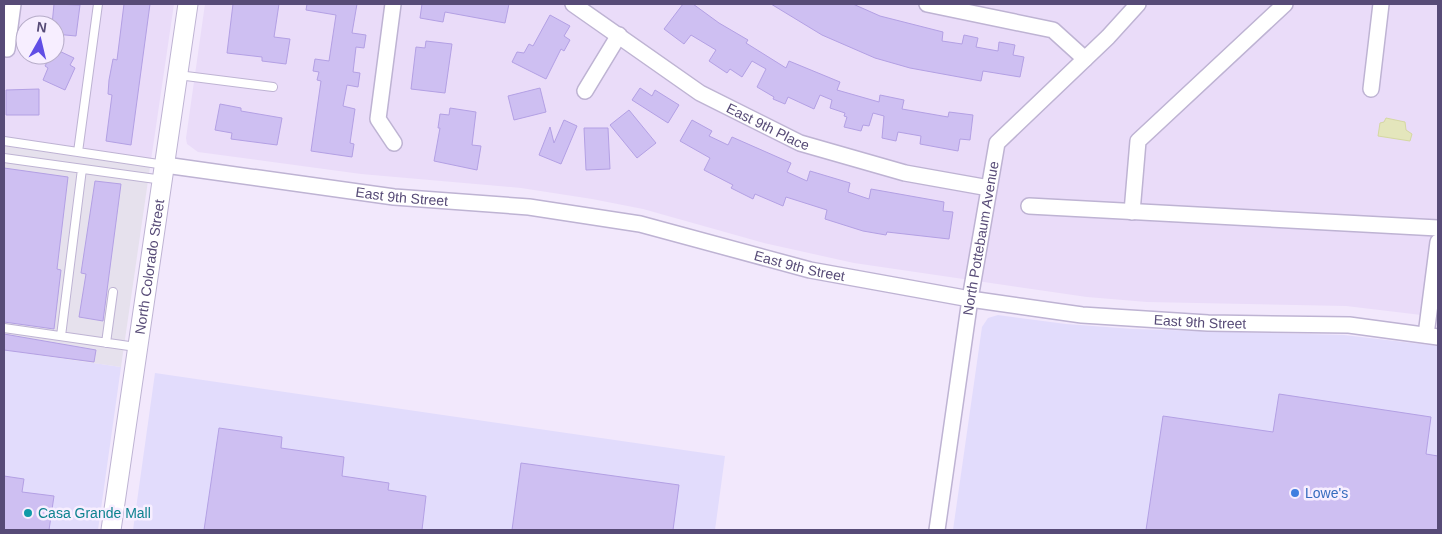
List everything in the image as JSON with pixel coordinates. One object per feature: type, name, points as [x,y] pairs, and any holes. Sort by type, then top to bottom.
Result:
[{"type":"street","points":[[6,49],[13,4]]},
{"type":"street","name":"North Colorado Street","points":[[111,530],[188,4]]},
{"type":"street","points":[[393,4],[378,119],[394,142]]},
{"type":"street","name":"East 9th Place","points":[[573,4],[700,93],[800,143],[905,173],[989,188]]},
{"type":"street","points":[[927,4],[1053,30],[1085,59]]},
{"type":"street","name":"North Pottebaum Avenue","points":[[937,530],[970,299],[997,143],[1085,59],[1138,4]]},
{"type":"street","points":[[1132,212],[1138,141],[1285,4]]},
{"type":"street","points":[[1371,89],[1381,4]]},
{"type":"street","points":[[585,91],[619,35]]},
{"type":"street","name":"East 9th Street","points":[[164,172],[394,197],[529,207],[640,224],[810,270],[970,299],[1082,315],[1208,323],[1350,325],[1432,336]]},
{"type":"street","points":[[1030,206],[1438,228]]},
{"type":"street","points":[[1432,336],[1438,242]]},
{"type":"lane","points":[[78,152],[98,4]]},
{"type":"lane","points":[[178,74],[273,87]]},
{"type":"lane","points":[[4,141],[78,152],[164,172]]},
{"type":"lane","points":[[4,158],[82,169],[164,172]]},
{"type":"lane","points":[[61,336],[82,169]]},
{"type":"lane","points":[[106,343],[113,292]]},
{"type":"lane","points":[[4,328],[138,347]]},
{"type":"shaded area","points":[[4,4],[174,4],[150,167],[4,146]]},
{"type":"shaded area","points":[[205,4],[1438,4],[1438,317],[1346,306],[1147,302],[1087,297],[854,263],[764,243],[643,209],[592,199],[521,188],[361,174],[198,152],[187,144],[186,138]]},
{"type":"shaded area","points":[[1386,118],[1405,122],[1406,130],[1412,134],[1410,141],[1378,136],[1380,123],[1384,122]]},
{"type":"shaded area","points":[[4,146],[150,167],[121,367],[4,350]]},
{"type":"shaded area","points":[[998,315],[1066,324],[1133,329],[1344,335],[1438,346],[1438,530],[953,530],[982,327],[988,318]]},
{"type":"shaded area","points":[[4,350],[121,367],[98,530],[4,530]]},
{"type":"shaded area","points":[[155,373],[725,456],[715,530],[133,530]]},
{"type":"building","points":[[54,4],[80,5],[76,36],[65,35],[65,15],[53,15]]},
{"type":"building","points":[[124,4],[150,4],[131,145],[106,141],[112,95],[108,94],[109,80],[113,59],[117,60]]},
{"type":"building","points":[[233,4],[279,4],[274,37],[290,39],[286,64],[262,61],[262,57],[227,53]]},
{"type":"building","points":[[307,4],[357,4],[352,33],[366,35],[364,48],[356,47],[353,72],[360,73],[358,87],[347,85],[343,106],[355,109],[350,143],[354,144],[352,157],[311,151],[321,81],[317,80],[319,72],[313,71],[315,59],[329,61],[336,15],[306,10]]},
{"type":"building","points":[[422,4],[509,4],[505,23],[445,12],[443,22],[420,18]]},
{"type":"building","points":[[683,4],[693,4],[719,23],[748,40],[746,43],[786,68],[789,61],[840,82],[837,90],[879,102],[880,95],[904,100],[902,109],[948,117],[949,112],[973,115],[970,140],[960,139],[958,151],[920,144],[921,136],[898,132],[896,141],[882,138],[884,116],[873,113],[869,126],[863,125],[861,131],[844,127],[847,117],[844,116],[845,113],[830,108],[832,100],[820,95],[814,109],[788,97],[785,104],[773,99],[774,97],[757,87],[766,69],[752,61],[742,77],[730,69],[727,73],[709,61],[716,50],[691,35],[684,44],[664,29]]},
{"type":"building","points":[[771,4],[853,4],[880,16],[943,32],[942,41],[962,44],[964,35],[978,38],[976,47],[998,51],[999,42],[1015,45],[1013,55],[1024,57],[1020,77],[983,71],[981,81],[910,68],[875,58],[822,35]]},
{"type":"building","points":[[550,15],[570,26],[564,36],[570,40],[564,51],[561,49],[546,79],[512,62],[517,52],[524,53],[529,44],[533,46]]},
{"type":"building","points":[[426,41],[452,44],[445,93],[411,89],[416,47],[425,48]]},
{"type":"building","points":[[65,54],[74,58],[70,65],[75,68],[65,90],[43,80],[48,68],[45,66],[65,65]]},
{"type":"building","points":[[540,88],[546,112],[514,120],[508,96]]},
{"type":"building","points":[[640,88],[652,96],[655,90],[679,105],[668,123],[632,100]]},
{"type":"building","points":[[39,89],[39,115],[6,115],[6,90]]},
{"type":"building","points":[[220,104],[241,108],[241,111],[282,118],[277,145],[231,139],[232,133],[215,130]]},
{"type":"building","points":[[450,108],[476,112],[472,145],[481,146],[477,170],[434,161],[440,128],[438,128],[440,114],[449,115]]},
{"type":"building","points":[[629,110],[656,143],[637,158],[610,125]]},
{"type":"building","points":[[564,120],[577,126],[561,164],[539,155],[550,127],[554,143]]},
{"type":"building","points":[[692,120],[712,131],[709,136],[728,145],[732,137],[791,163],[787,172],[807,181],[810,171],[850,183],[848,192],[869,199],[871,189],[944,202],[943,211],[953,212],[949,239],[887,232],[886,235],[863,231],[825,219],[827,210],[786,197],[783,206],[755,194],[753,199],[731,188],[733,185],[704,170],[710,158],[680,141]]},
{"type":"building","points":[[584,128],[608,128],[610,169],[586,170]]},
{"type":"building","points":[[4,168],[68,177],[57,269],[61,270],[54,329],[4,322]]},
{"type":"building","points":[[95,181],[121,184],[103,321],[79,317],[86,274],[81,273]]},
{"type":"building","points":[[4,334],[96,350],[94,362],[4,350]]},
{"type":"building","name":"Lowe's","points":[[1279,394],[1431,417],[1426,454],[1438,456],[1438,530],[1146,530],[1163,416],[1273,432]]},
{"type":"building","points":[[219,428],[282,437],[281,448],[344,457],[342,476],[389,483],[388,490],[426,496],[422,530],[204,530]]},
{"type":"building","points":[[521,463],[679,485],[673,530],[512,530]]},
{"type":"building","name":"Casa Grande Mall","points":[[4,476],[24,479],[22,492],[54,496],[49,530],[4,530]]},
{"type":"place","name":"Lowe's","points":[[1295,493]]},
{"type":"place","name":"Casa Grande Mall","points":[[28,513]]}]
